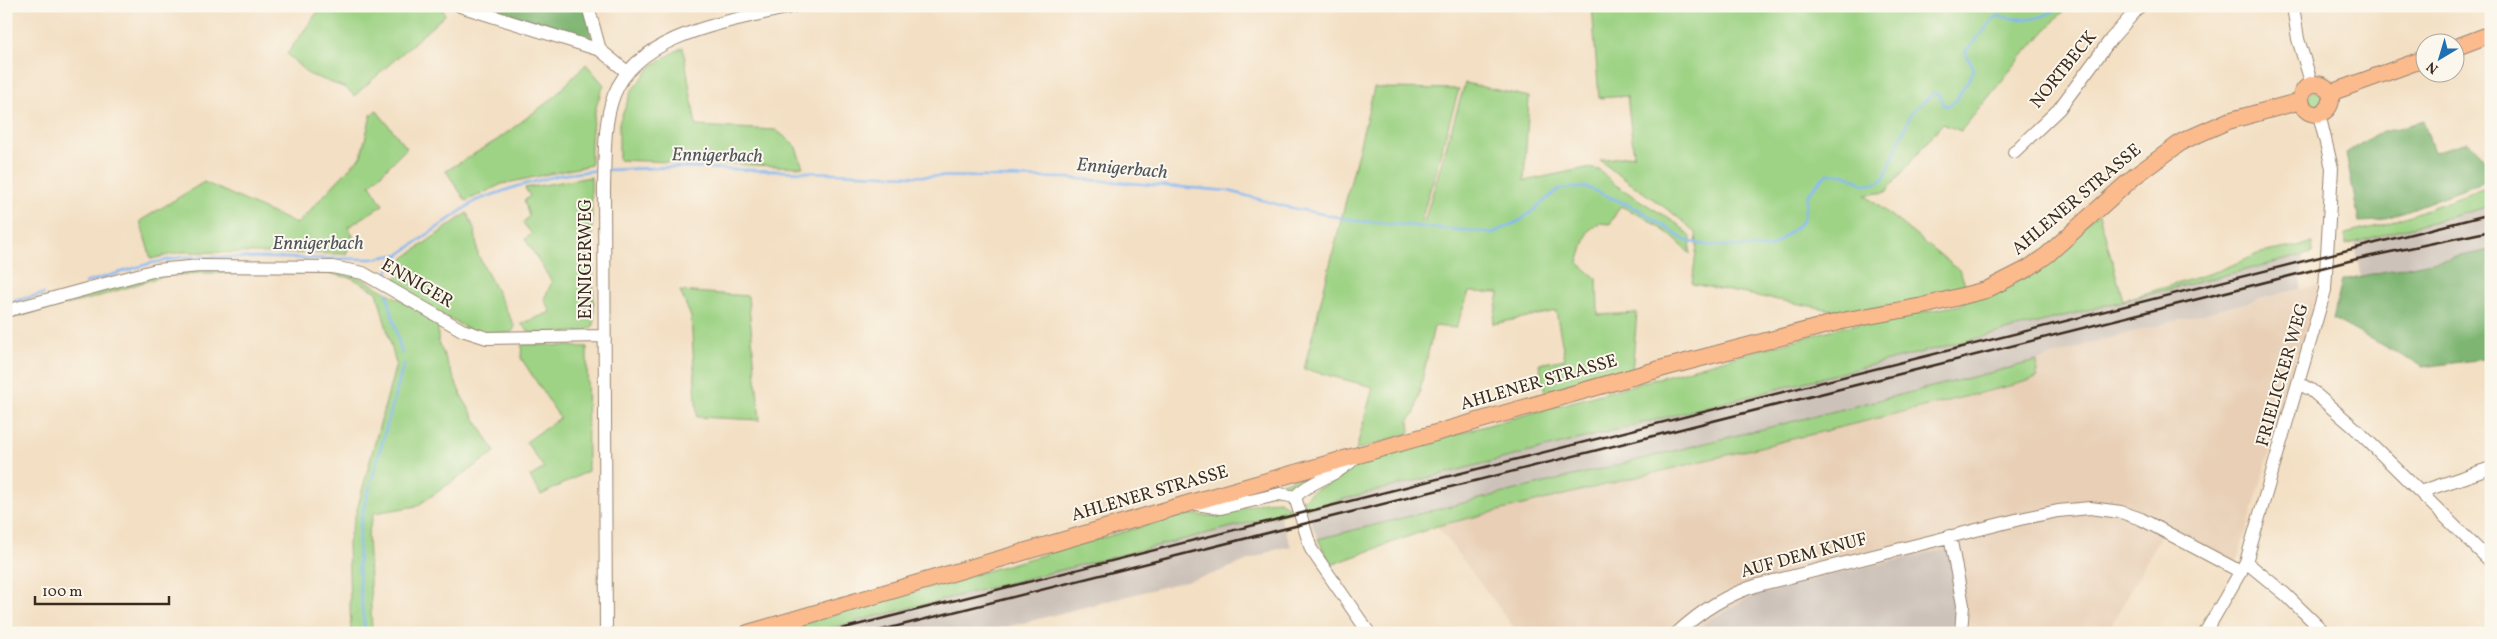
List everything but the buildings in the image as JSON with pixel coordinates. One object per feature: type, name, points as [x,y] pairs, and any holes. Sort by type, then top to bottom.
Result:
[{"type":"main road","points":[[2464,44],[2491,34]]},
{"type":"main road","points":[[2330,93],[2414,63]]},
{"type":"main road","points":[[2312,85],[2321,85],[2330,93],[2329,106],[2319,114],[2307,112],[2301,101],[2305,89],[2312,85]]},
{"type":"main road","name":"AHLENER STRASSE","points":[[748,633],[1190,503],[1667,367],[1842,321],[1923,306],[1986,290],[2027,270],[2135,176],[2184,142],[2228,121],[2301,101]]},
{"type":"street","points":[[460,6],[600,50],[627,72]]},
{"type":"street","points":[[588,6],[600,50]]},
{"type":"street","name":"ENNIGERWEG","points":[[606,633],[604,189],[606,128],[614,95],[627,72],[638,60],[670,41],[707,28],[794,6]]},
{"type":"street","name":"NORTBECK","points":[[2014,152],[2059,109],[2111,39],[2140,6]]},
{"type":"street","points":[[2293,6],[2298,39],[2312,85]]},
{"type":"street","name":"FRIELICKER WEG","points":[[2205,633],[2244,567],[2325,290],[2332,168],[2319,114]]},
{"type":"street","name":"ENNIGER","points":[[6,311],[156,270],[200,266],[332,267],[363,273],[462,330],[475,335],[488,338],[604,336]]},
{"type":"street","points":[[2298,383],[2311,390],[2356,429],[2491,562]]},
{"type":"street","points":[[1295,498],[1306,488],[1336,473],[1357,455]]},
{"type":"street","points":[[2420,492],[2491,468]]},
{"type":"street","points":[[1190,503],[1221,508],[1280,494],[1295,498]]},
{"type":"street","points":[[1295,498],[1311,549],[1369,633]]},
{"type":"street","name":"AUF DEM KNUF","points":[[1677,633],[1709,606],[1734,593],[1758,585],[2058,510],[2104,509],[2121,512],[2148,523],[2244,567],[2285,594],[2325,633]]},
{"type":"street","points":[[1950,536],[1963,605],[1961,633]]},
{"type":"shaded area","points":[[2491,206],[2491,250],[2360,276],[2355,243]]},
{"type":"shaded area","points":[[2304,255],[2300,289],[2098,341],[2037,361],[1318,539],[1306,509]]},
{"type":"shaded area","points":[[2319,285],[2236,566],[2166,526],[2107,633],[1956,633],[1953,548],[1823,576],[1747,599],[1708,620],[1694,633],[1518,633],[1437,526],[2017,384],[2037,378],[2037,361],[2098,341]]},
{"type":"shaded area","points":[[1279,515],[1291,546],[1274,550],[1213,574],[983,633],[807,633]]},
{"type":"shaded area","points":[[1953,548],[1956,633],[1694,633],[1708,620],[1747,599],[1823,576]]},
{"type":"green space","points":[[322,6],[442,6],[445,15],[354,96],[346,88],[308,74],[287,54]]},
{"type":"green space","points":[[473,6],[585,6],[592,40],[588,42]]},
{"type":"green space","points":[[1592,6],[2068,6],[2021,57],[1961,131],[1942,124],[1886,192],[1865,195],[1959,270],[1967,288],[1924,300],[1848,313],[1692,284],[1697,245],[1696,233],[1673,213],[1600,160],[1634,155],[1627,96],[1599,98]]},
{"type":"green space","points":[[683,47],[696,126],[776,130],[795,145],[803,167],[619,160],[619,123],[632,90],[654,64]]},
{"type":"green space","points":[[586,64],[604,85],[593,124],[591,165],[502,184],[466,201],[446,171],[497,140],[553,98]]},
{"type":"green space","points":[[1465,83],[1529,97],[1524,181],[1586,168],[1600,170],[1614,184],[1679,225],[1691,238],[1690,254],[1658,226],[1620,206],[1610,224],[1599,223],[1588,231],[1578,263],[1597,279],[1598,315],[1637,313],[1632,372],[1546,396],[1539,364],[1565,359],[1556,311],[1493,324],[1499,293],[1469,292],[1456,328],[1434,326],[1415,413],[1409,420],[1410,433],[1356,450],[1373,387],[1304,369],[1374,88],[1459,89],[1421,221],[1424,222]]},
{"type":"green space","points":[[2316,91],[2324,99],[2316,107],[2308,99]]},
{"type":"green space","points":[[376,110],[407,148],[370,185],[383,205],[348,227],[353,236],[346,254],[182,252],[151,259],[140,221],[204,182],[297,224],[361,156],[371,115]]},
{"type":"green space","points":[[2423,121],[2434,152],[2468,142],[2480,153],[2487,163],[2491,179],[2379,221],[2359,222],[2346,153],[2376,134]]},
{"type":"green space","points":[[591,177],[594,325],[586,332],[531,333],[521,324],[551,312],[544,299],[552,282],[525,239],[532,234],[523,223],[529,216],[524,201],[530,196],[525,188]]},
{"type":"green space","points":[[2491,186],[2491,206],[2345,245],[2345,234],[2383,225]]},
{"type":"green space","points":[[467,213],[475,231],[478,255],[515,327],[511,333],[475,333],[393,287],[404,258]]},
{"type":"green space","points":[[2099,214],[2123,300],[2218,271],[2261,253],[2313,243],[2312,253],[1301,510],[1301,502],[1311,492],[1334,481],[1366,459],[1842,327],[1960,305]]},
{"type":"green space","points":[[2491,250],[2491,358],[2423,367],[2333,319],[2342,280]]},
{"type":"green space","points":[[200,268],[352,273],[438,321],[438,341],[462,397],[495,452],[417,506],[374,513],[368,534],[372,633],[351,633],[348,543],[396,364],[377,292],[352,278],[327,273],[200,273],[164,276],[90,299],[6,319],[6,313],[157,273]]},
{"type":"green space","points":[[680,291],[748,296],[760,420],[697,417],[691,317]]},
{"type":"green space","points":[[522,344],[587,347],[588,471],[541,495],[530,477],[544,468],[526,442],[560,418],[521,358]]},
{"type":"green space","points":[[2037,361],[2037,378],[2017,384],[1437,526],[1331,565],[1318,539]]},
{"type":"green space","points":[[1335,466],[1306,484],[1289,490],[1212,505]]},
{"type":"green space","points":[[1279,501],[1288,506],[1292,512],[810,633],[769,633],[1186,514],[1209,516],[1265,502]]},
{"type":"waterway","name":"Ennigerbach","points":[[607,170],[676,167],[912,176],[1067,178],[1229,191],[1287,207],[1358,221],[1493,233],[1521,220],[1559,189],[1586,187],[1640,210],[1686,241],[1706,245],[1767,248],[1772,247],[1803,221],[1807,197],[1827,174],[1845,174],[1865,185],[1877,183],[1884,178],[1911,113],[1934,93],[1940,95],[1943,105],[1947,106],[1957,100],[1974,69],[1965,51],[1997,16],[2013,19],[2038,18],[2059,6]]},
{"type":"waterway","name":"Ennigerbach","points":[[85,283],[148,264],[182,257],[371,259],[400,254],[475,201],[518,186],[560,175],[599,170]]},
{"type":"waterway","points":[[385,280],[390,265],[399,255]]},
{"type":"waterway","points":[[387,293],[402,354]]},
{"type":"waterway","name":"Ennigerbach","points":[[6,303],[44,294]]},
{"type":"waterway","points":[[372,480],[404,363]]},
{"type":"waterway","points":[[365,633],[358,559],[364,505],[370,486]]},
{"type":"railway","points":[[825,633],[2491,214]]},
{"type":"railway","points":[[870,633],[2357,259],[2491,231]]}]
